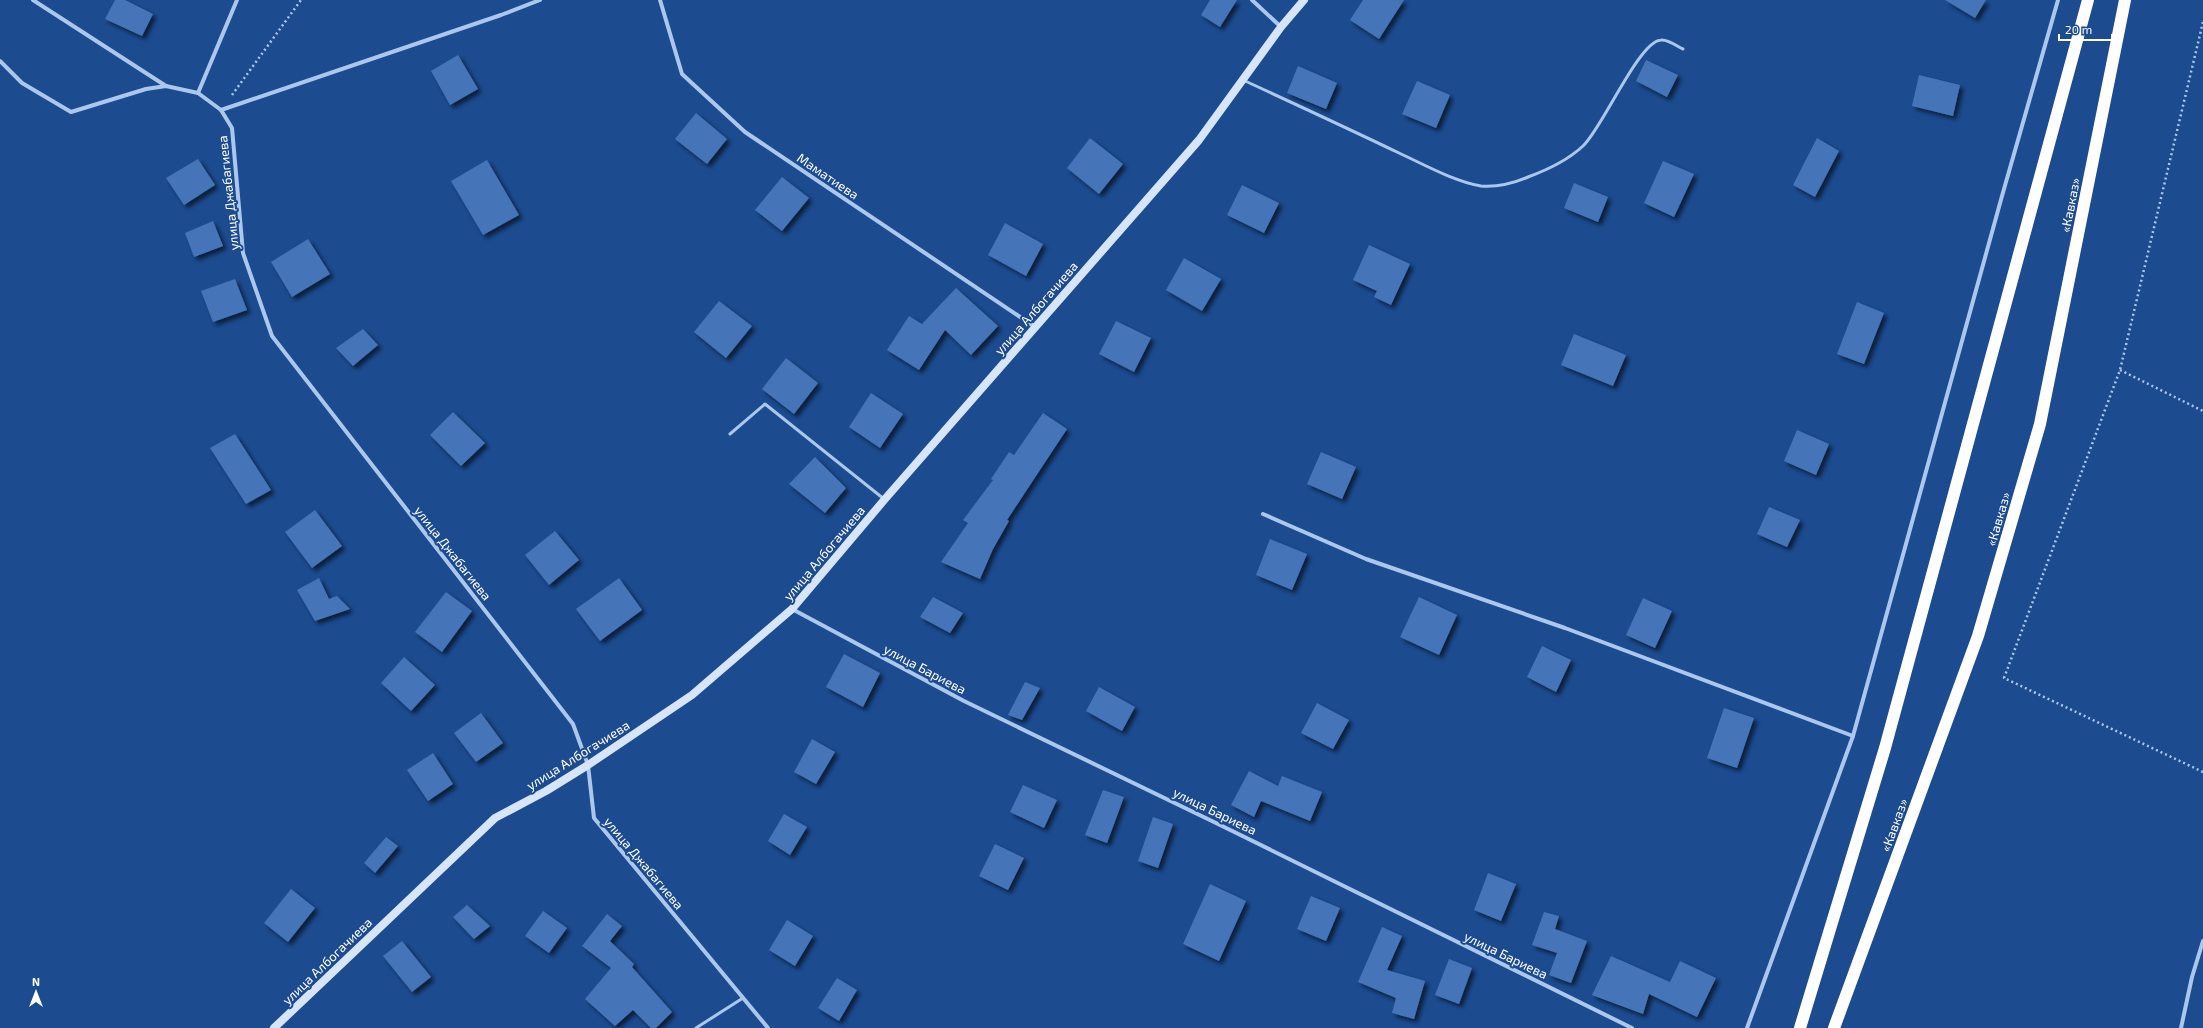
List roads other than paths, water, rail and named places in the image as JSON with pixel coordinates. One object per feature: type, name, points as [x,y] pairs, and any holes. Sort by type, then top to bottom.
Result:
[{"type":"highway","points":[[1800,1028],[1885,748],[2088,0]]},
{"type":"highway","name":"«Кавказ»","points":[[1834,1028],[1978,636],[2038,431],[2125,0]]},
{"type":"street","points":[[33,0],[166,86]]},
{"type":"street","points":[[198,93],[237,0]]},
{"type":"street","points":[[221,110],[501,16],[540,0]]},
{"type":"street","name":"Маматиева","points":[[660,0],[682,74],[745,132],[1035,327]]},
{"type":"street","points":[[1252,0],[1282,27]]},
{"type":"street","name":"улица Албогачиева","points":[[274,1028],[495,818],[546,791],[588,765],[692,695],[792,609],[1035,327],[1200,140],[1282,27],[1304,0]]},
{"type":"street","points":[[1747,1028],[1853,736],[2058,0]]},
{"type":"street","points":[[0,61],[22,83],[71,112],[146,89],[166,86]]},
{"type":"street","name":"улица Джабагиева","points":[[166,86],[198,93],[221,110],[232,128],[243,253],[272,336],[573,724],[588,765],[594,818],[768,1028]]},
{"type":"street","points":[[1263,514],[1366,559],[1565,628],[1853,736]]},
{"type":"street","name":"улица Бариева","points":[[792,609],[964,701],[1216,822],[1632,1028]]},
{"type":"street","points":[[2181,1028],[2192,977],[2203,941]]},
{"type":"lane","points":[[1243,80],[1430,167],[1481,186],[1509,183],[1538,173],[1566,158],[1583,146],[1642,55],[1655,42],[1665,40],[1683,49]]},
{"type":"lane","points":[[730,434],[765,404],[885,500]]},
{"type":"lane","points":[[696,1028],[743,998]]}]
